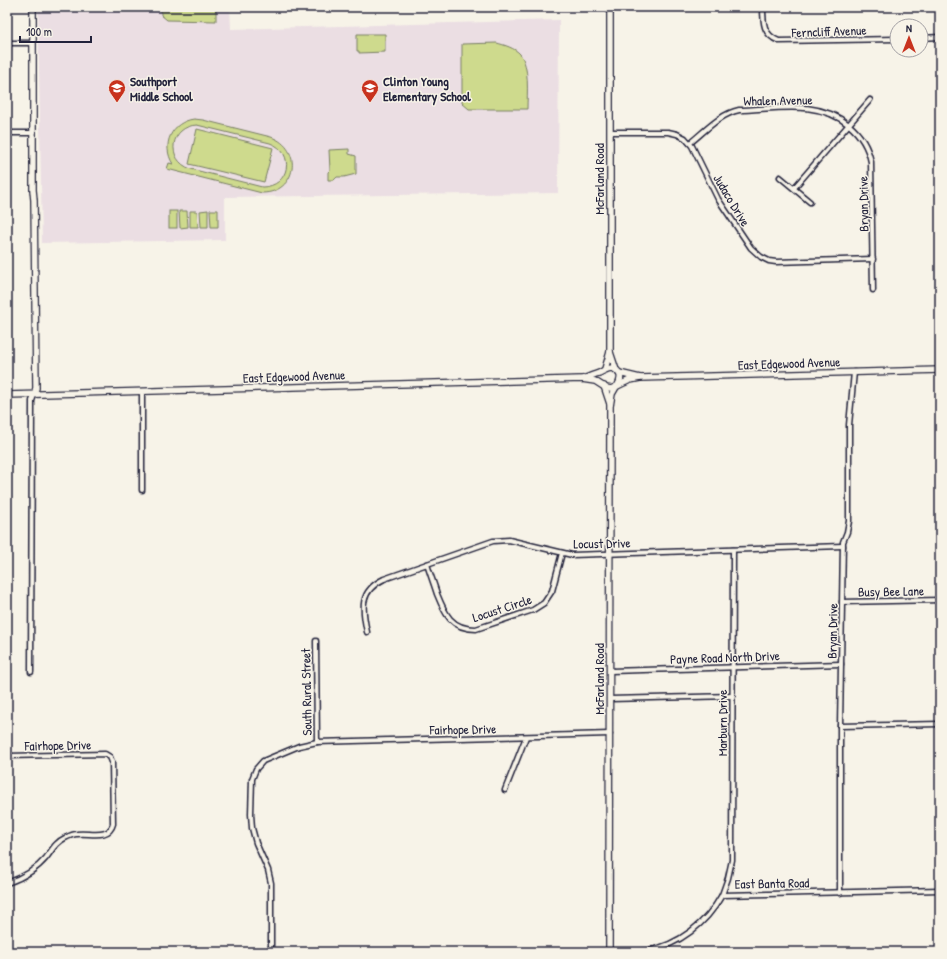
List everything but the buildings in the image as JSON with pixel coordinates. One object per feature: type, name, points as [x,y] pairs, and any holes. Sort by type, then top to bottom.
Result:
[{"type":"main road","points":[[33,7],[36,388],[34,395]]},
{"type":"main road","name":"McFarland Road","points":[[604,370],[610,352],[610,7]]},
{"type":"main road","name":"McFarland Road","points":[[610,352],[618,371]]},
{"type":"main road","name":"East Edgewood Avenue","points":[[582,379],[612,368],[640,378]]},
{"type":"main road","points":[[603,385],[600,377],[604,370]]},
{"type":"main road","name":"East Edgewood Avenue","points":[[7,395],[582,379],[595,381],[611,389],[640,378],[940,370]]},
{"type":"main road","points":[[617,386],[621,379],[618,371]]},
{"type":"main road","name":"McFarland Road","points":[[603,385],[610,406]]},
{"type":"main road","name":"McFarland Road","points":[[609,952],[610,406],[612,394],[617,386]]},
{"type":"main road","name":"East Banta Road","points":[[603,952],[609,952]]},
{"type":"street","name":"Ferncliff Avenue","points":[[763,7],[764,28],[770,36],[779,41],[889,39]]},
{"type":"street","points":[[929,38],[940,38]]},
{"type":"street","points":[[7,43],[33,43]]},
{"type":"street","points":[[794,188],[870,100]]},
{"type":"street","name":"Whalen Avenue","points":[[690,144],[723,116],[739,110],[813,108],[832,114],[849,125]]},
{"type":"street","name":"Bryan Drive","points":[[849,125],[862,139],[868,151],[871,162],[873,290]]},
{"type":"street","points":[[610,132],[668,132],[680,135],[690,144]]},
{"type":"street","points":[[7,133],[33,133]]},
{"type":"street","name":"Judaco Drive","points":[[690,144],[711,186],[738,230],[755,253],[766,260],[776,262],[873,259]]},
{"type":"street","points":[[780,176],[810,202]]},
{"type":"street","name":"Bryan Drive","points":[[840,893],[840,726],[843,542],[850,521],[849,425],[854,372]]},
{"type":"street","points":[[142,392],[142,490]]},
{"type":"street","points":[[31,672],[32,401],[34,395]]},
{"type":"street","name":"Locust Drive","points":[[367,632],[363,612],[365,597],[371,588],[380,581],[488,542],[509,540],[572,555],[843,546]]},
{"type":"street","name":"Marburn Drive","points":[[722,895],[732,860],[733,550]]},
{"type":"street","name":"Locust Circle","points":[[426,564],[447,616],[458,626],[476,630],[533,610],[544,603],[552,591],[562,553]]},
{"type":"street","name":"Busy Bee Lane","points":[[842,602],[940,600]]},
{"type":"street","name":"South Rural Street","points":[[316,641],[317,742]]},
{"type":"street","name":"Payne Road North Drive","points":[[610,671],[841,664]]},
{"type":"street","points":[[610,699],[732,696]]},
{"type":"street","points":[[840,726],[940,724]]},
{"type":"street","name":"Fairhope Drive","points":[[271,952],[271,883],[268,870],[256,843],[252,828],[251,814],[252,779],[256,769],[263,761],[299,746],[317,742],[610,734]]},
{"type":"street","points":[[506,790],[526,737]]},
{"type":"street","name":"Fairhope Drive","points":[[7,756],[105,754],[109,756],[112,764],[112,825],[110,831],[104,834],[78,834],[65,838],[55,846],[45,859],[30,872],[7,883]]},
{"type":"street","name":"East Banta Road","points":[[609,952],[647,950],[670,944],[680,939],[702,922],[722,895],[940,890]]},
{"type":"shaded area","points":[[38,7],[230,7],[231,29],[559,20],[558,193],[225,197],[225,240],[42,243]]},
{"type":"green space","points":[[161,7],[216,7],[216,21],[167,20],[161,15]]},
{"type":"green space","points":[[357,34],[385,34],[385,52],[359,53],[359,51],[357,51]]},
{"type":"green space","points":[[497,43],[515,50],[523,59],[527,73],[527,109],[469,109],[462,103],[462,44]]},
{"type":"green space","points":[[194,119],[203,120],[271,137],[282,143],[288,150],[292,160],[292,169],[289,178],[283,186],[274,191],[262,193],[167,169],[169,163],[173,164],[168,149],[170,136],[179,125]],"holes":[[[197,125],[270,143],[278,147],[284,154],[286,168],[284,175],[279,181],[262,187],[191,169],[183,165],[177,158],[174,151],[176,137],[181,131],[188,127]]]},
{"type":"green space","points":[[197,129],[273,148],[264,182],[189,164]]},
{"type":"green space","points":[[349,149],[349,154],[356,156],[356,174],[337,177],[334,180],[328,180],[328,172],[330,170],[329,150]]},
{"type":"green space","points":[[208,210],[208,227],[201,227],[200,211]]},
{"type":"green space","points":[[210,210],[218,210],[218,227],[211,227]]},
{"type":"green space","points":[[169,211],[177,211],[177,228],[169,228]]},
{"type":"green space","points":[[179,211],[187,211],[188,227],[180,228]]},
{"type":"green space","points":[[190,211],[197,211],[198,227],[190,227]]},
{"type":"place","name":"Southport Middle School","points":[[117,103]]},
{"type":"place","name":"Clinton Young Elementary School","points":[[370,103]]}]
